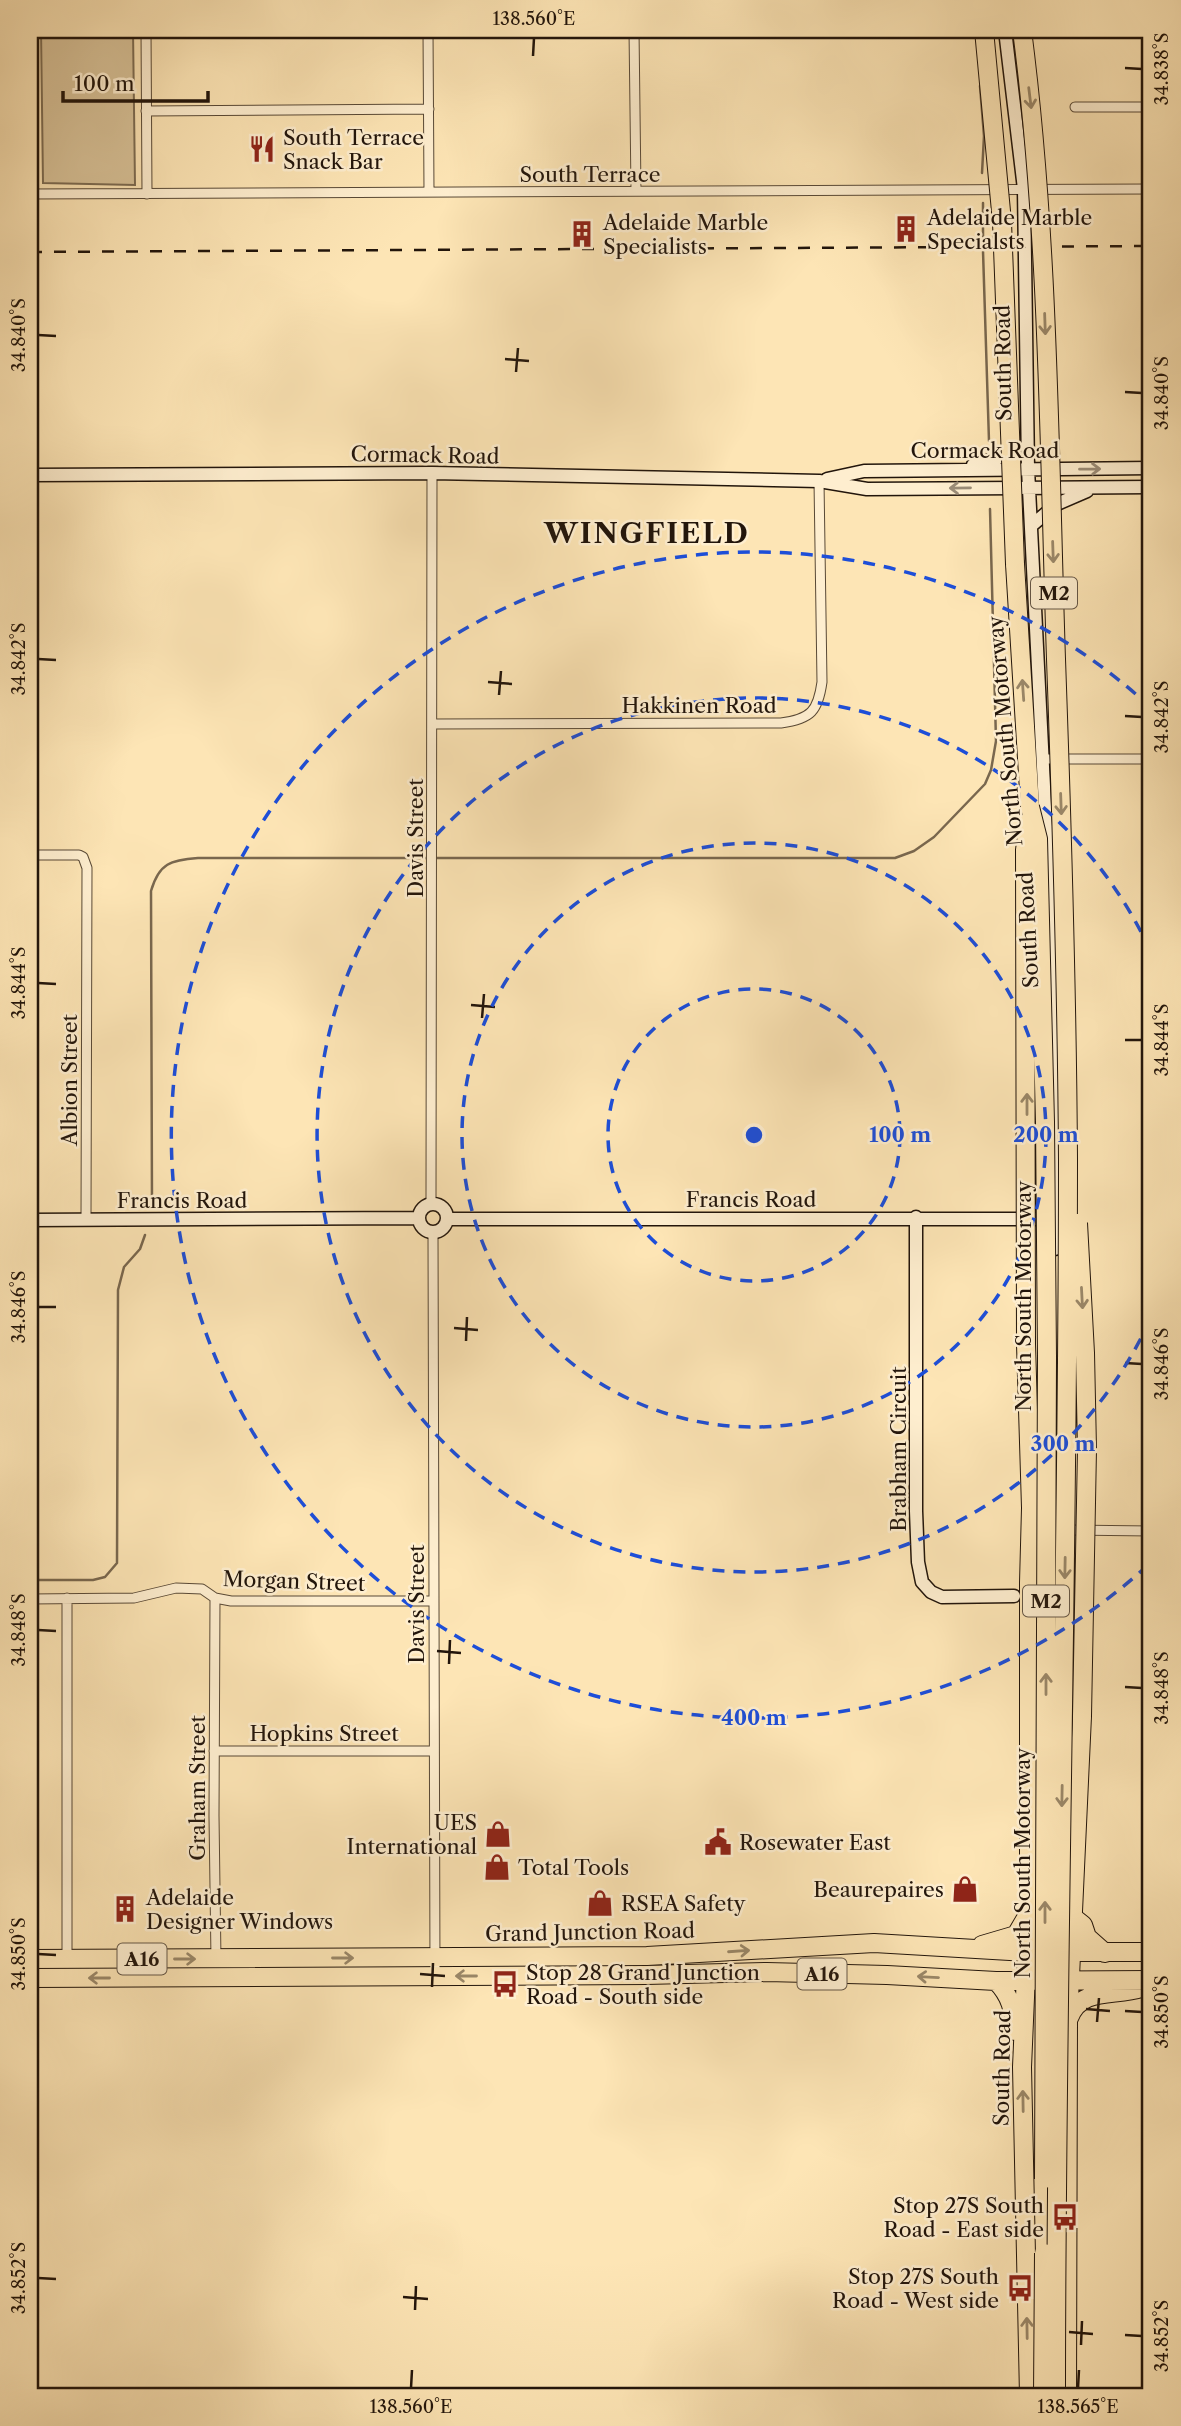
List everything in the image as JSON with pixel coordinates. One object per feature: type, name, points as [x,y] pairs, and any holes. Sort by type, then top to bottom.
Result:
[{"type":"highway","name":"North South Motorway","points":[[984,30],[1002,222],[1014,551],[1030,807],[1038,839],[1045,1122],[1043,2396]]},
{"type":"highway","name":"North South Motorway","points":[[1022,30],[1034,133],[1043,275],[1066,948],[1068,1157],[1056,2396]]},
{"type":"highway","name":"South Road","points":[[1029,2396],[1022,2067],[1029,1905],[1031,1508],[1026,1344],[1026,850],[1030,807]]},
{"type":"highway","points":[[1067,2396],[1068,2020],[1082,1716],[1087,1449],[1079,1229],[1068,1157]]},
{"type":"highway","points":[[972,1949],[1016,1935],[1022,1928],[1029,1905]]},
{"type":"highway","points":[[1073,1917],[1083,1925],[1087,1937],[1105,1953]]},
{"type":"highway","name":"Grand Junction Road","points":[[30,1959],[647,1956],[874,1943],[1026,1952],[1151,1952]]},
{"type":"highway","name":"Grand Junction Road","points":[[30,1978],[767,1972],[1026,1982],[1151,1982]]},
{"type":"highway","points":[[996,1981],[1007,1992],[1012,2006],[1016,2044],[1022,2067]]},
{"type":"highway","points":[[1068,2020],[1074,2006],[1081,2000],[1101,1994],[1130,1992],[1151,1982]]},
{"type":"highway","points":[[1024,2025],[1041,2008],[1053,2008],[1068,2020]]},
{"type":"street","points":[[31,194],[32,30]]},
{"type":"street","points":[[146,30],[147,194]]},
{"type":"street","points":[[428,30],[429,192]]},
{"type":"street","points":[[634,30],[636,191]]},
{"type":"street","name":"South Road","points":[[1005,30],[1024,189],[1028,469],[1054,985],[1054,1507],[1057,1520],[1069,1531]]},
{"type":"street","points":[[1075,107],[1151,107]]},
{"type":"street","points":[[146,111],[429,109]]},
{"type":"street","name":"South Terrace","points":[[31,194],[1151,189]]},
{"type":"street","points":[[959,469],[1002,457],[1027,436]]},
{"type":"street","name":"Cormack Road","points":[[820,481],[864,471],[1151,468]]},
{"type":"street","name":"Cormack Road","points":[[30,475],[432,472],[820,481],[867,489],[1151,487]]},
{"type":"street","name":"Davis Street","points":[[431,1204],[432,472]]},
{"type":"street","name":"Hakkinen Road","points":[[433,724],[781,723],[798,721],[808,716],[816,708],[822,682],[820,481]]},
{"type":"street","points":[[1031,526],[1057,504],[1074,495],[1104,487]]},
{"type":"street","points":[[1042,759],[1151,759]]},
{"type":"street","name":"Albion Street","points":[[30,855],[79,855],[83,857],[87,868],[86,1219]]},
{"type":"street","points":[[431,1204],[444,1210],[447,1219],[441,1230],[433,1232],[421,1226],[419,1218],[423,1209],[431,1204]]},
{"type":"street","name":"Brabham Circuit","points":[[916,1217],[916,1511],[918,1562],[922,1582],[931,1592],[942,1597],[1014,1596]]},
{"type":"street","name":"Francis Road","points":[[30,1220],[419,1218]]},
{"type":"street","name":"Francis Road","points":[[447,1219],[1055,1219]]},
{"type":"street","name":"Davis Street","points":[[433,1232],[435,1976]]},
{"type":"street","points":[[1069,1531],[1151,1531]]},
{"type":"street","points":[[1029,1583],[1014,1596],[1029,1615]]},
{"type":"street","name":"Morgan Street","points":[[30,1599],[134,1598],[176,1588],[202,1590],[215,1598],[232,1601],[434,1601]]},
{"type":"street","points":[[67,1598],[68,1978]]},
{"type":"street","name":"Graham Street","points":[[215,1598],[216,1977]]},
{"type":"street","name":"Hopkins Street","points":[[214,1751],[434,1751]]},
{"type":"shaded area","points":[[41,30],[133,30],[135,185],[43,183]]},
{"type":"waterway","points":[[980,86],[984,136],[982,173]]},
{"type":"waterway","points":[[983,203],[983,244]]},
{"type":"waterway","points":[[983,251],[989,441]]},
{"type":"waterway","points":[[152,1205],[151,891],[162,869],[173,862],[198,858],[895,858],[914,851],[934,837],[985,784],[991,770],[996,741],[990,509]]},
{"type":"waterway","points":[[30,1580],[93,1580],[105,1577],[117,1563],[118,1290],[124,1267],[140,1249],[145,1235]]},
{"type":"railway","points":[[30,252],[1151,246]]},
{"type":"place","name":"South Terrace Snack Bar","points":[[262,149]]},
{"type":"place","name":"Adelaide Marble Specialsts","points":[[906,229]]},
{"type":"place","name":"Adelaide Marble Specialists","points":[[582,234]]},
{"type":"place","name":"UES International","points":[[498,1834]]},
{"type":"place","name":"Rosewater East","points":[[718,1842]]},
{"type":"place","name":"Total Tools","points":[[497,1867]]},
{"type":"place","name":"Beaurepaires","points":[[965,1889]]},
{"type":"place","name":"RSEA Safety","points":[[600,1903]]},
{"type":"place","name":"Adelaide Designer Windows","points":[[125,1909]]},
{"type":"place","name":"Stop 28 Grand Junction Road - South side","points":[[505,1984]]},
{"type":"place","name":"Stop 27S South Road - East side","points":[[1065,2217]]},
{"type":"place","name":"Stop 27S South Road - West side","points":[[1020,2288]]},
{"type":"district","name":"WINGFIELD","points":[[647,533]]}]
